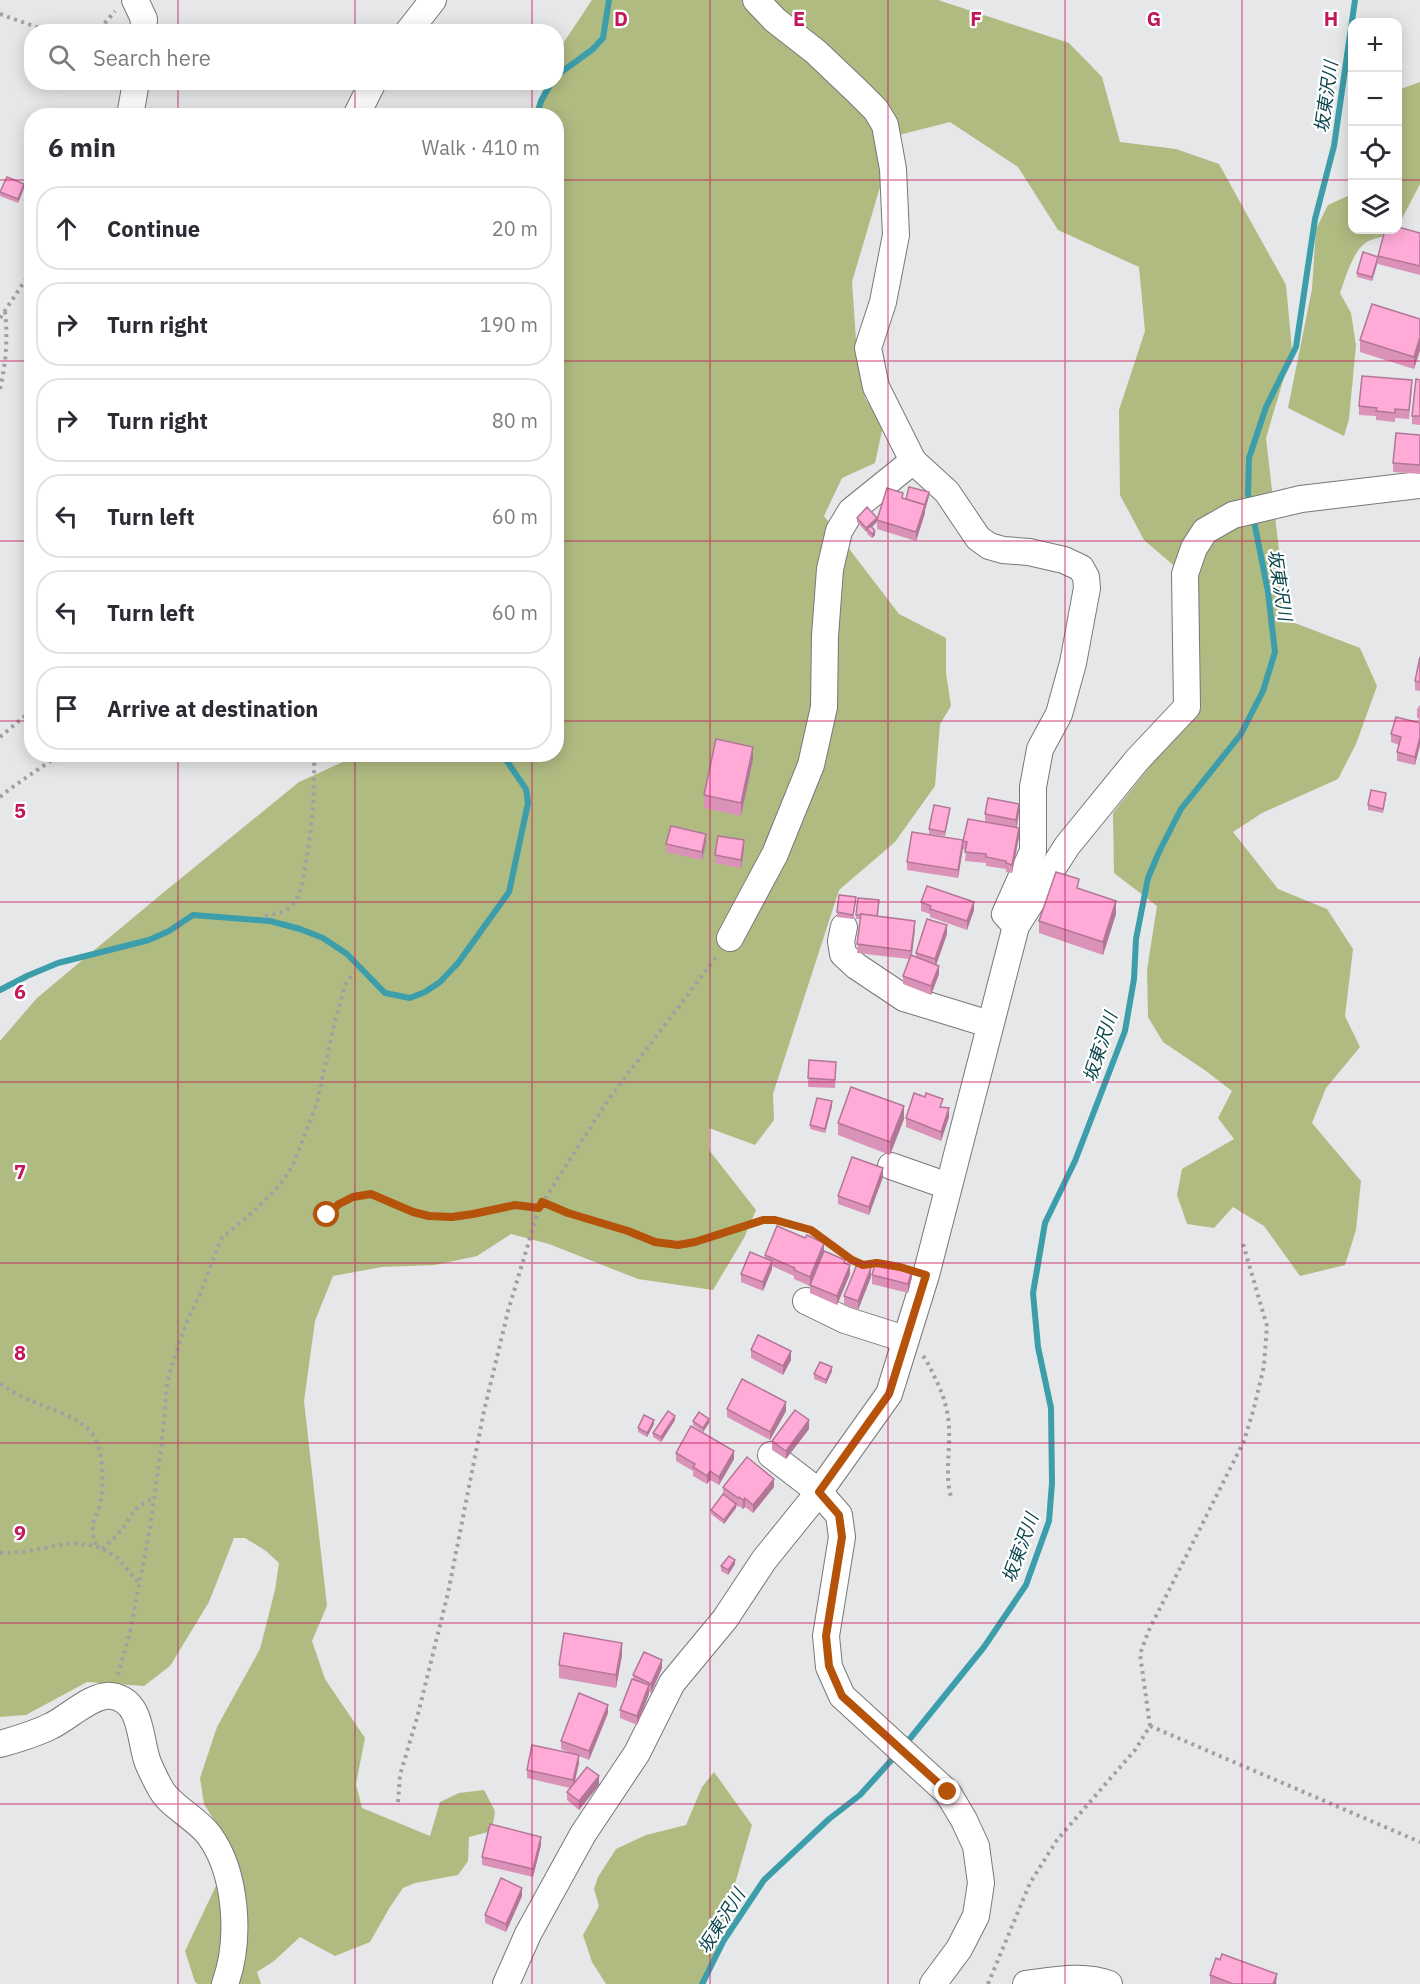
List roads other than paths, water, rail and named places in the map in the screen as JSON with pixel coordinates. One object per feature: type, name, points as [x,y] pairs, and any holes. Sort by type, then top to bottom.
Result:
[{"type":"street","points":[[414,24],[433,0]]},
{"type":"street","points":[[756,0],[775,20],[816,52],[858,92],[876,111],[885,125],[893,169],[896,235],[883,302],[868,348],[876,387],[913,461],[948,492],[971,529],[989,546],[1064,560],[1081,568],[1086,578],[1087,588],[1073,663],[1059,714],[1040,749],[1033,787],[1033,851],[1005,914],[1016,926]]},
{"type":"street","points":[[126,4],[144,19],[144,24]]},
{"type":"street","points":[[131,108],[135,90]]},
{"type":"street","points":[[360,108],[369,90]]},
{"type":"street","points":[[730,938],[775,854],[811,765],[824,707],[825,636],[830,568],[839,531],[851,511],[913,461]]},
{"type":"street","points":[[506,1984],[528,1934],[583,1834],[637,1753],[672,1683],[725,1619],[764,1560],[819,1492],[889,1394],[926,1275],[1016,926],[1067,846],[1137,760],[1187,707],[1185,574],[1194,548],[1205,531],[1233,515],[1301,499],[1420,485]]},
{"type":"street","points":[[844,927],[841,941],[843,954],[856,966],[904,998],[989,1024]]},
{"type":"street","points":[[891,1166],[948,1186]]},
{"type":"street","points":[[806,1300],[845,1320],[905,1339]]},
{"type":"street","points":[[771,1455],[819,1492],[839,1515],[842,1537],[826,1636],[829,1666],[842,1696],[948,1792],[976,1846],[981,1883],[976,1916],[959,1949],[933,1984]]},
{"type":"street","points":[[0,1744],[20,1739],[53,1725],[91,1700],[110,1696],[128,1702],[137,1717],[148,1762],[163,1793],[209,1835],[223,1862],[233,1899],[235,1924],[229,1974],[225,1984]]},
{"type":"street","points":[[1026,1984],[1100,1981],[1108,1984]]},
{"type":"waterway","points":[[564,70],[593,49],[603,38],[609,0]]},
{"type":"waterway","name":"坂東沢川","points":[[1251,506],[1248,494],[1249,458],[1266,407],[1296,347],[1315,219],[1334,146],[1355,0]]},
{"type":"waterway","points":[[539,108],[547,90]]},
{"type":"waterway","name":"坂東沢川","points":[[904,1746],[984,1647],[1026,1585],[1049,1521],[1052,1483],[1051,1408],[1038,1347],[1033,1293],[1045,1223],[1075,1161],[1125,1031],[1134,979],[1136,939],[1148,878],[1181,809],[1241,734],[1263,691],[1275,652],[1268,592],[1253,516]]},
{"type":"waterway","points":[[0,990],[58,963],[149,940],[169,931],[193,915],[270,921],[300,929],[323,938],[347,954],[385,993],[410,998],[425,992],[440,982],[458,963],[509,892],[528,803],[526,789],[507,762]]},
{"type":"waterway","name":"坂東沢川","points":[[702,1984],[724,1940],[764,1880],[829,1819],[860,1795],[897,1754]]}]
